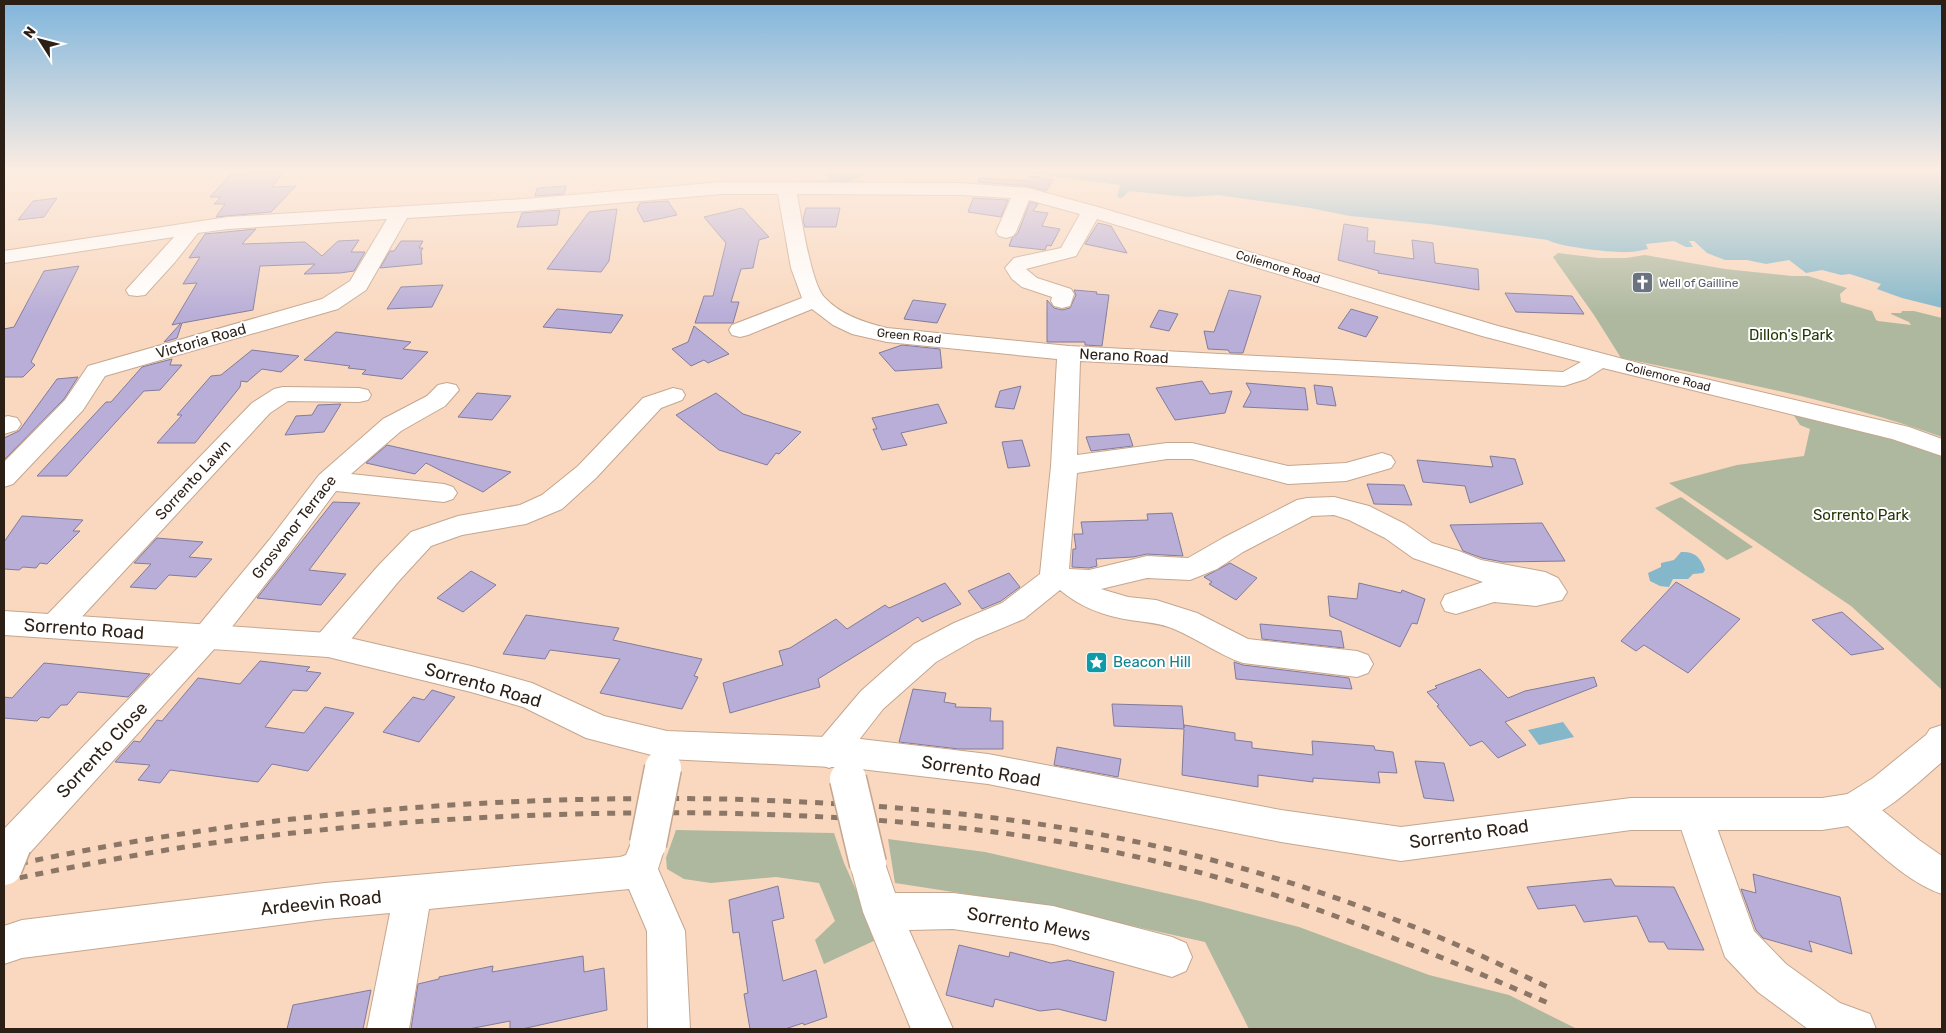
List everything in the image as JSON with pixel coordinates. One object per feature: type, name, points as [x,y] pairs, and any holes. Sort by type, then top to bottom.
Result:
[{"type":"street","name":"Coliemore Road","points":[[4,257],[193,227],[293,219]]},
{"type":"street","name":"Victoria Road","points":[[4,478],[74,405],[96,371],[330,304],[358,285],[396,219]]},
{"type":"street","points":[[740,330],[814,301],[801,268],[792,219]]},
{"type":"street","points":[[1006,232],[1011,219]]},
{"type":"street","points":[[1062,301],[1063,294],[1037,286],[1019,275],[1015,268],[1021,262],[1063,255],[1069,252],[1087,219]]},
{"type":"street","name":"Coliemore Road","points":[[1118,219],[1490,331],[1597,360],[1835,416],[1900,433],[1942,448]]},
{"type":"street","points":[[137,290],[168,258],[193,227]]},
{"type":"street","name":"Green Road","points":[[814,301],[841,320],[860,330],[887,335],[1069,353]]},
{"type":"street","name":"Nerano Road","points":[[1060,580],[1069,353],[1564,379],[1581,374],[1597,360]]},
{"type":"street","name":"Grosvenor Terrace","points":[[206,638],[280,546],[328,481],[392,425],[436,401],[447,390]]},
{"type":"street","name":"Sorrento Lawn","points":[[55,626],[261,408],[283,394],[359,395]]},
{"type":"street","points":[[328,645],[388,574],[421,539],[458,526],[526,514],[552,502],[587,472],[652,403],[673,395]]},
{"type":"street","points":[[1064,466],[1167,451],[1192,451],[1288,475],[1346,472],[1382,462]]},
{"type":"street","points":[[328,481],[444,493]]},
{"type":"street","points":[[932,1029],[882,912],[843,762],[872,700],[925,653],[964,631],[1013,611],[1060,580],[1089,580],[1147,567],[1190,569],[1207,562],[1233,545],[1307,507],[1334,506],[1359,513],[1388,528],[1423,551],[1449,558],[1476,570],[1535,580],[1548,586],[1552,592],[1543,596],[1522,592],[1486,592],[1456,603]]},
{"type":"street","points":[[1060,580],[1096,600],[1128,608],[1156,611],[1186,621],[1243,651],[1357,664]]},
{"type":"street","name":"Sorrento Road","points":[[4,623],[328,645],[471,679],[532,696],[598,728],[665,756],[988,769],[1281,826],[1401,844],[1631,814],[1822,814],[1854,808],[1885,789],[1938,745],[1942,739]]},
{"type":"street","name":"Sorrento Close","points":[[9,856],[206,638]]},
{"type":"street","points":[[665,756],[643,857],[666,931],[669,1029]]},
{"type":"street","points":[[1854,808],[1906,852],[1942,877]]},
{"type":"street","points":[[1694,814],[1740,943],[1772,978],[1827,1018],[1855,1029]]},
{"type":"street","name":"Ardeevin Road","points":[[4,945],[22,939],[325,901],[620,874],[643,857]]},
{"type":"street","points":[[388,1029],[413,894]]},
{"type":"street","name":"Sorrento Mews","points":[[882,912],[953,911],[1053,925],[1172,957]]},
{"type":"green space","name":"Dillon's Park","points":[[1558,253],[1599,258],[1626,258],[1645,255],[1725,269],[1808,276],[1847,288],[1840,294],[1841,302],[1872,311],[1878,321],[1911,325],[1909,322],[1891,314],[1901,313],[1902,311],[1914,311],[1942,318],[1942,437],[1863,412],[1823,402],[1621,358],[1594,315],[1553,257]]},
{"type":"green space","name":"Sorrento Park","points":[[1791,411],[1868,431],[1942,454],[1942,690],[1851,606],[1669,483],[1737,465],[1804,456],[1810,429],[1800,425]]},
{"type":"green space","points":[[1681,497],[1753,547],[1727,560],[1655,508]]},
{"type":"green space","points":[[676,830],[834,833],[844,863],[878,939],[824,964],[815,940],[835,921],[819,883],[776,877],[711,883],[684,879],[667,869],[666,858]]},
{"type":"green space","points":[[888,839],[985,852],[1200,901],[1299,927],[1429,975],[1509,995],[1577,1029],[1249,1029],[1205,942],[1038,905],[895,883]]},
{"type":"water","points":[[1382,219],[1942,219],[1942,308],[1902,298],[1877,289],[1881,284],[1850,274],[1841,275],[1822,270],[1806,273],[1789,260],[1766,264],[1747,260],[1725,260],[1707,253],[1694,241],[1689,241],[1693,247],[1686,247],[1674,241],[1646,244],[1648,249],[1621,252],[1574,247],[1548,240]]},
{"type":"water","points":[[1681,552],[1697,556],[1705,570],[1703,573],[1693,574],[1688,579],[1673,579],[1669,587],[1660,586],[1650,581],[1648,573],[1661,567],[1661,563],[1674,560]]},
{"type":"water","points":[[1563,722],[1574,737],[1539,745],[1528,730]]},
{"type":"building","points":[[520,219],[558,219],[557,225],[517,227]]},
{"type":"building","points":[[584,219],[615,219],[609,261],[601,272],[547,269]]},
{"type":"building","points":[[642,219],[657,219],[644,222]]},
{"type":"building","points":[[706,219],[752,219],[769,237],[759,240],[753,268],[741,269],[731,302],[739,302],[733,323],[695,323],[704,296],[713,296],[726,243]]},
{"type":"building","points":[[838,219],[836,227],[805,227],[803,220]]},
{"type":"building","points":[[1023,219],[1045,219],[1042,226],[1060,229],[1051,246],[1047,245],[1045,250],[1009,246],[1012,238],[1018,233]]},
{"type":"building","points":[[1098,223],[1111,226],[1127,253],[1085,244]]},
{"type":"building","points":[[1344,224],[1368,228],[1367,241],[1375,241],[1374,253],[1414,259],[1412,240],[1433,243],[1435,263],[1478,269],[1479,290],[1378,273],[1379,271],[1338,260]]},
{"type":"building","points":[[256,229],[242,244],[305,242],[322,256],[338,241],[359,240],[351,252],[365,252],[354,271],[340,273],[304,274],[315,264],[260,266],[253,310],[182,323],[177,338],[164,342],[181,323],[172,325],[197,283],[183,284],[200,257],[189,258],[205,234]]},
{"type":"building","points":[[401,241],[423,241],[419,248],[423,248],[421,251],[422,264],[380,268],[390,251],[394,251]]},
{"type":"building","points":[[79,266],[31,362],[35,365],[23,377],[4,377],[4,329],[14,327],[44,271]]},
{"type":"building","points":[[443,285],[432,307],[387,309],[401,287]]},
{"type":"building","points":[[1074,290],[1109,295],[1102,346],[1085,345],[1085,342],[1047,342],[1047,300],[1054,308],[1062,310],[1070,308],[1076,295]]},
{"type":"building","points":[[1229,290],[1261,296],[1243,353],[1208,349],[1204,331],[1214,332]]},
{"type":"building","points":[[1505,293],[1572,296],[1584,314],[1516,312]]},
{"type":"building","points":[[913,300],[946,304],[937,323],[904,319]]},
{"type":"building","points":[[557,309],[623,315],[611,333],[543,327]]},
{"type":"building","points":[[1351,309],[1378,317],[1366,337],[1338,328]]},
{"type":"building","points":[[1159,310],[1178,314],[1169,331],[1150,327]]},
{"type":"building","points":[[694,326],[729,354],[708,363],[704,360],[691,366],[672,349],[688,342]]},
{"type":"building","points":[[336,332],[411,342],[403,349],[428,352],[402,379],[362,374],[366,370],[348,368],[350,366],[304,360]]},
{"type":"building","points":[[902,345],[940,349],[942,368],[895,371],[879,353]]},
{"type":"building","points":[[252,350],[299,356],[281,372],[262,369],[247,382],[241,381],[240,387],[195,443],[157,443],[182,415],[177,415],[211,376],[221,375]]},
{"type":"building","points":[[172,359],[170,365],[182,365],[160,390],[144,391],[67,476],[37,476],[106,402],[111,402],[142,367]]},
{"type":"building","points":[[78,377],[64,399],[4,460],[4,438],[19,431],[57,379]]},
{"type":"building","points":[[1202,381],[1210,394],[1232,391],[1225,413],[1175,420],[1156,388]]},
{"type":"building","points":[[1246,383],[1305,388],[1308,410],[1243,407],[1251,392]]},
{"type":"building","points":[[1314,385],[1332,387],[1336,406],[1317,404]]},
{"type":"building","points":[[1021,386],[1014,409],[995,407],[1000,391]]},
{"type":"building","points":[[477,393],[511,396],[492,420],[458,417]]},
{"type":"building","points":[[716,393],[743,414],[801,432],[779,454],[776,453],[767,465],[719,450],[676,415]]},
{"type":"building","points":[[341,404],[324,432],[285,435],[296,416],[312,415],[318,405]]},
{"type":"building","points":[[938,404],[947,423],[901,433],[907,445],[882,450],[873,429],[877,429],[872,418]]},
{"type":"building","points":[[1129,434],[1133,446],[1091,451],[1086,437]]},
{"type":"building","points":[[1022,440],[1030,466],[1008,468],[1002,442]]},
{"type":"building","points":[[387,445],[511,472],[483,492],[426,463],[415,474],[366,463]]},
{"type":"building","points":[[1490,456],[1515,459],[1523,484],[1470,503],[1465,486],[1423,482],[1417,460],[1493,467]]},
{"type":"building","points":[[1367,484],[1404,485],[1412,505],[1374,504]]},
{"type":"building","points":[[333,502],[360,503],[309,570],[346,574],[321,605],[257,598]]},
{"type":"building","points":[[1172,513],[1183,556],[1147,554],[1133,557],[1096,559],[1097,566],[1089,568],[1072,567],[1073,549],[1076,549],[1074,534],[1083,534],[1081,522],[1148,520],[1147,514]]},
{"type":"building","points":[[22,516],[83,520],[73,531],[80,531],[47,564],[40,563],[36,568],[23,567],[19,570],[4,569],[4,542]]},
{"type":"building","points":[[1542,523],[1565,561],[1503,562],[1482,558],[1463,551],[1450,525]]},
{"type":"building","points":[[157,538],[203,542],[189,557],[212,559],[196,577],[169,575],[156,589],[130,587],[151,564],[134,563]]},
{"type":"building","points":[[1230,563],[1257,578],[1236,600],[1209,584],[1212,582],[1204,577]]},
{"type":"building","points":[[471,571],[496,585],[463,612],[437,598]]},
{"type":"building","points":[[1009,573],[1020,587],[1001,601],[982,609],[968,591]]},
{"type":"building","points":[[1676,582],[1740,619],[1688,673],[1644,645],[1636,651],[1621,641]]},
{"type":"building","points":[[945,583],[961,604],[922,622],[918,617],[818,679],[820,687],[730,713],[723,683],[783,665],[779,651],[790,648],[836,619],[847,629],[885,605],[889,608]]},
{"type":"building","points":[[1359,583],[1401,593],[1402,590],[1425,599],[1417,624],[1412,623],[1400,647],[1330,616],[1328,596],[1357,599]]},
{"type":"building","points":[[1842,612],[1884,649],[1851,655],[1812,620]]},
{"type":"building","points":[[526,615],[619,628],[613,640],[702,659],[694,676],[698,677],[682,709],[600,693],[620,659],[550,650],[545,659],[503,654]]},
{"type":"building","points":[[1260,624],[1341,631],[1344,648],[1262,639]]},
{"type":"building","points":[[260,661],[310,667],[306,671],[321,673],[307,691],[293,690],[265,727],[304,733],[325,707],[354,713],[308,771],[272,764],[258,782],[170,770],[160,783],[138,780],[150,765],[115,762],[134,741],[140,742],[157,720],[162,721],[198,678],[240,684]]},
{"type":"building","points":[[1234,662],[1243,665],[1349,678],[1352,689],[1236,679]]},
{"type":"building","points":[[44,663],[150,674],[128,697],[78,692],[67,705],[61,705],[49,718],[41,717],[37,721],[4,718],[4,697],[12,698]]},
{"type":"building","points":[[1480,669],[1508,698],[1525,691],[1594,677],[1597,686],[1505,722],[1526,745],[1498,758],[1482,741],[1470,746],[1427,692],[1437,688],[1435,686]]},
{"type":"building","points":[[913,689],[946,693],[944,702],[956,704],[955,707],[991,708],[990,721],[1003,721],[1003,749],[959,749],[899,742]]},
{"type":"building","points":[[432,690],[455,697],[419,742],[383,732],[413,697],[424,700]]},
{"type":"building","points":[[1112,704],[1182,706],[1184,728],[1184,725],[1235,733],[1235,740],[1252,742],[1252,748],[1313,755],[1312,741],[1374,746],[1375,750],[1393,752],[1397,773],[1378,772],[1380,783],[1313,778],[1313,782],[1258,775],[1258,787],[1182,775],[1184,729],[1114,726]]},
{"type":"building","points":[[1057,747],[1121,759],[1118,777],[1054,765]]},
{"type":"building","points":[[1415,761],[1444,763],[1454,801],[1424,798]]},
{"type":"building","points":[[1753,874],[1840,897],[1852,954],[1809,941],[1812,952],[1763,938],[1756,930],[1741,889],[1756,893]]},
{"type":"building","points":[[1611,879],[1615,886],[1674,887],[1704,950],[1668,949],[1664,942],[1649,942],[1637,916],[1584,922],[1575,905],[1538,909],[1527,887]]},
{"type":"building","points":[[778,886],[784,918],[772,921],[783,981],[816,970],[827,1017],[785,1029],[750,1029],[744,994],[748,993],[739,932],[733,933],[729,900]]},
{"type":"building","points":[[959,945],[1009,957],[1010,952],[1051,963],[1068,960],[1114,972],[1106,1021],[1058,1009],[1040,1011],[995,999],[993,1007],[946,995]]},
{"type":"building","points":[[583,956],[584,972],[604,968],[607,1010],[522,1029],[510,1029],[510,1021],[469,1029],[411,1029],[418,984],[439,979],[439,977],[493,966],[492,972]]},
{"type":"building","points":[[371,990],[363,1029],[287,1029],[293,1005]]},
{"type":"railway","points":[[4,867],[182,834],[361,812],[451,805],[632,799],[723,799],[890,807],[1000,819],[1110,836],[1231,865],[1298,885],[1397,920],[1460,946],[1552,989]]},
{"type":"railway","points":[[4,881],[97,862],[191,846],[321,830],[451,819],[582,814],[713,813],[876,820],[1039,838],[1146,859],[1198,872],[1249,887],[1350,922],[1450,961],[1548,1003]]},
{"type":"place","name":"Well of Gailline","points":[[1643,283]]},
{"type":"place","name":"Beacon Hill","points":[[1097,662]]}]
